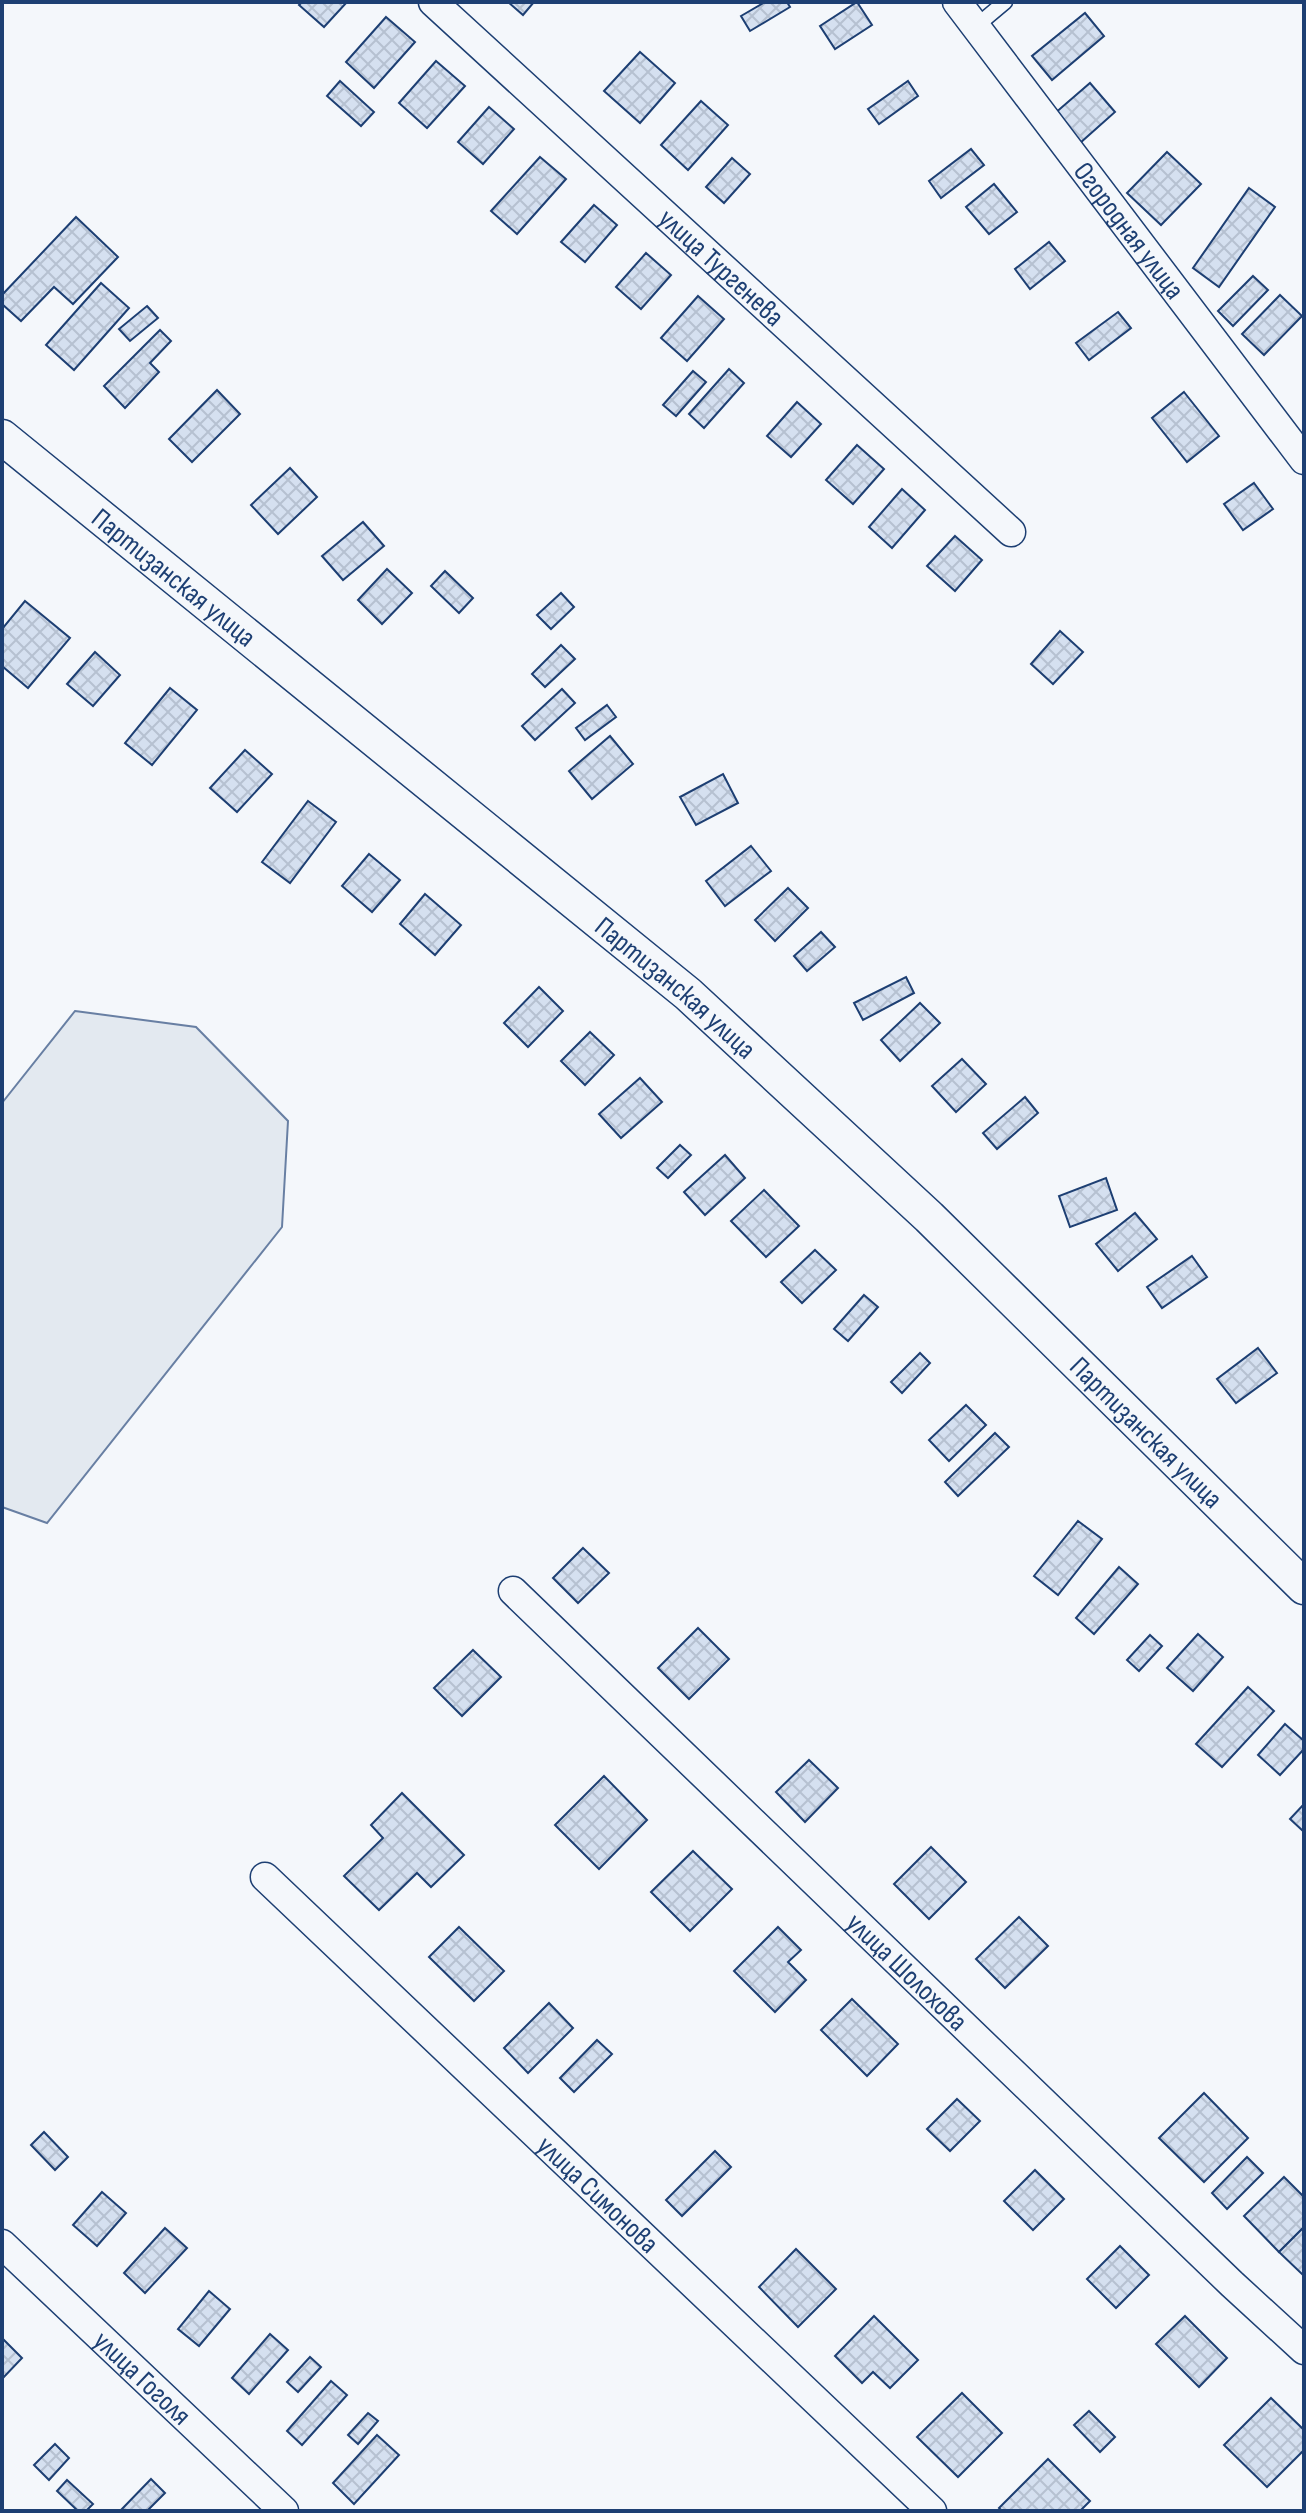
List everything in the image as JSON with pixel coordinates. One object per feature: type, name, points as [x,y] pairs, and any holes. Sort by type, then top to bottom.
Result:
[{"type":"street","name":"улица Тургенева","points":[[433,2],[1011,532]]},
{"type":"street","name":"Огородная улица","points":[[957,2],[1304,460]]},
{"type":"street","name":"Партизанская улица","points":[[2,437],[688,994],[929,1217],[1304,1587]]},
{"type":"street","name":"улица Шолохова","points":[[513,1591],[1304,2350]]},
{"type":"street","name":"улица Симонова","points":[[265,1877],[932,2511]]},
{"type":"street","name":"улица Гоголя","points":[[2,2244],[284,2511]]},
{"type":"lane","points":[[974,28],[1005,2]]},
{"type":"shaded area","points":[[75,1011],[196,1027],[288,1121],[282,1227],[47,1523],[2,1507],[2,1103]]},
{"type":"building","points":[[302,2],[347,2],[324,27],[299,5]]},
{"type":"building","points":[[508,2],[534,2],[523,15]]},
{"type":"building","points":[[765,2],[787,2],[790,7],[750,31],[741,16]]},
{"type":"building","points":[[857,2],[872,25],[835,49],[820,26]]},
{"type":"building","points":[[1085,13],[1104,36],[1052,80],[1032,56]]},
{"type":"building","points":[[386,17],[415,42],[374,88],[346,62]]},
{"type":"building","points":[[640,52],[675,83],[640,123],[604,91]]},
{"type":"building","points":[[436,61],[465,86],[427,128],[399,103]]},
{"type":"building","points":[[340,81],[374,112],[361,126],[327,96]]},
{"type":"building","points":[[908,81],[918,96],[879,124],[868,109]]},
{"type":"building","points":[[1090,83],[1115,112],[1080,143],[1054,114]]},
{"type":"building","points":[[701,101],[728,125],[688,170],[661,145]]},
{"type":"building","points":[[489,107],[514,129],[483,164],[458,142]]},
{"type":"building","points":[[971,149],[984,165],[941,198],[929,181]]},
{"type":"building","points":[[1167,152],[1201,184],[1161,225],[1127,193]]},
{"type":"building","points":[[540,157],[566,179],[517,234],[491,211]]},
{"type":"building","points":[[732,158],[750,174],[724,203],[706,187]]},
{"type":"building","points":[[994,184],[1017,212],[989,234],[966,207]]},
{"type":"building","points":[[1249,188],[1275,207],[1219,287],[1193,268]]},
{"type":"building","points":[[594,205],[617,225],[585,262],[561,242]]},
{"type":"building","points":[[76,217],[118,257],[73,304],[54,287],[21,321],[2,304],[2,295]]},
{"type":"building","points":[[1049,242],[1065,261],[1030,289],[1015,269]]},
{"type":"building","points":[[646,253],[671,275],[641,309],[616,287]]},
{"type":"building","points":[[1253,276],[1268,290],[1233,326],[1218,311]]},
{"type":"building","points":[[101,283],[129,308],[74,370],[46,345]]},
{"type":"building","points":[[1280,295],[1302,316],[1264,355],[1242,334]]},
{"type":"building","points":[[698,296],[724,319],[687,361],[661,338]]},
{"type":"building","points":[[147,306],[158,318],[130,341],[119,329]]},
{"type":"building","points":[[1118,312],[1131,328],[1089,360],[1076,343]]},
{"type":"building","points":[[160,330],[171,341],[150,363],[159,372],[125,408],[104,386]]},
{"type":"building","points":[[729,369],[744,383],[704,428],[689,414]]},
{"type":"building","points":[[693,371],[706,382],[676,416],[663,405]]},
{"type":"building","points":[[217,390],[240,414],[192,462],[169,439]]},
{"type":"building","points":[[1184,392],[1219,436],[1187,462],[1152,418]]},
{"type":"building","points":[[797,402],[821,424],[791,457],[767,436]]},
{"type":"building","points":[[857,445],[884,469],[853,504],[826,480]]},
{"type":"building","points":[[290,468],[317,497],[278,534],[251,505]]},
{"type":"building","points":[[1254,483],[1273,509],[1243,530],[1224,504]]},
{"type":"building","points":[[902,489],[925,510],[892,548],[869,527]]},
{"type":"building","points":[[363,522],[384,546],[343,580],[322,556]]},
{"type":"building","points":[[955,536],[982,560],[955,591],[927,566]]},
{"type":"building","points":[[387,569],[412,593],[382,624],[358,600]]},
{"type":"building","points":[[445,571],[473,598],[459,613],[431,586]]},
{"type":"building","points":[[561,593],[574,607],[551,629],[537,615]]},
{"type":"building","points":[[25,601],[70,638],[28,688],[2,666],[2,629]]},
{"type":"building","points":[[1060,631],[1083,652],[1053,684],[1031,664]]},
{"type":"building","points":[[561,645],[575,659],[545,687],[532,674]]},
{"type":"building","points":[[95,652],[120,675],[93,706],[67,684]]},
{"type":"building","points":[[170,688],[197,710],[152,765],[125,743]]},
{"type":"building","points":[[562,689],[575,703],[535,740],[522,726]]},
{"type":"building","points":[[607,705],[616,717],[585,740],[576,728]]},
{"type":"building","points":[[610,736],[633,764],[592,799],[569,771]]},
{"type":"building","points":[[245,750],[272,774],[237,812],[210,788]]},
{"type":"building","points":[[723,774],[738,803],[696,825],[680,797]]},
{"type":"building","points":[[308,801],[336,822],[290,883],[262,862]]},
{"type":"building","points":[[751,846],[771,871],[725,906],[706,881]]},
{"type":"building","points":[[369,854],[400,880],[372,912],[342,886]]},
{"type":"building","points":[[788,888],[808,908],[775,941],[755,920]]},
{"type":"building","points":[[425,894],[461,925],[435,955],[400,924]]},
{"type":"building","points":[[821,932],[835,947],[807,971],[794,956]]},
{"type":"building","points":[[906,977],[914,993],[863,1020],[854,1003]]},
{"type":"building","points":[[539,987],[563,1011],[528,1047],[504,1023]]},
{"type":"building","points":[[920,1003],[940,1023],[900,1061],[881,1040]]},
{"type":"building","points":[[590,1032],[614,1055],[585,1085],[561,1061]]},
{"type":"building","points":[[962,1059],[986,1084],[956,1112],[932,1086]]},
{"type":"building","points":[[640,1078],[662,1102],[621,1138],[599,1114]]},
{"type":"building","points":[[1025,1097],[1038,1113],[997,1149],[983,1133]]},
{"type":"building","points":[[680,1145],[691,1155],[668,1178],[657,1168]]},
{"type":"building","points":[[725,1155],[745,1178],[705,1215],[684,1192]]},
{"type":"building","points":[[1106,1178],[1117,1210],[1070,1227],[1059,1196]]},
{"type":"building","points":[[764,1190],[799,1226],[766,1257],[731,1221]]},
{"type":"building","points":[[1135,1213],[1157,1239],[1118,1271],[1096,1244]]},
{"type":"building","points":[[815,1250],[836,1270],[802,1303],[781,1282]]},
{"type":"building","points":[[1192,1256],[1207,1277],[1162,1308],[1147,1287]]},
{"type":"building","points":[[864,1295],[878,1307],[848,1341],[834,1329]]},
{"type":"building","points":[[1258,1348],[1277,1373],[1236,1403],[1217,1379]]},
{"type":"building","points":[[920,1353],[930,1363],[902,1393],[891,1382]]},
{"type":"building","points":[[966,1405],[986,1425],[949,1461],[929,1440]]},
{"type":"building","points":[[995,1433],[1009,1447],[958,1496],[945,1482]]},
{"type":"building","points":[[1078,1521],[1102,1539],[1058,1595],[1034,1576]]},
{"type":"building","points":[[583,1548],[609,1573],[578,1603],[553,1578]]},
{"type":"building","points":[[1119,1567],[1138,1584],[1094,1634],[1076,1618]]},
{"type":"building","points":[[698,1628],[729,1659],[689,1699],[658,1668]]},
{"type":"building","points":[[1198,1634],[1223,1657],[1193,1691],[1167,1668]]},
{"type":"building","points":[[1150,1635],[1162,1646],[1139,1671],[1127,1660]]},
{"type":"building","points":[[473,1650],[501,1677],[462,1716],[434,1688]]},
{"type":"building","points":[[1248,1687],[1274,1711],[1222,1767],[1196,1744]]},
{"type":"building","points":[[1285,1724],[1304,1741],[1304,1749],[1280,1775],[1258,1755]]},
{"type":"building","points":[[809,1760],[838,1788],[805,1822],[776,1792]]},
{"type":"building","points":[[604,1776],[647,1820],[599,1869],[555,1825]]},
{"type":"building","points":[[402,1793],[464,1855],[431,1887],[417,1873],[379,1910],[344,1876],[383,1838],[371,1825]]},
{"type":"building","points":[[1304,1804],[1304,1832],[1290,1819]]},
{"type":"building","points":[[931,1847],[966,1882],[929,1919],[894,1884]]},
{"type":"building","points":[[693,1851],[732,1889],[690,1931],[651,1892]]},
{"type":"building","points":[[1019,1917],[1048,1946],[1005,1988],[976,1959]]},
{"type":"building","points":[[459,1927],[504,1971],[474,2001],[429,1957]]},
{"type":"building","points":[[778,1927],[801,1950],[788,1962],[806,1980],[775,2012],[734,1971]]},
{"type":"building","points":[[852,1999],[898,2044],[867,2076],[821,2030]]},
{"type":"building","points":[[549,2003],[573,2028],[528,2073],[504,2048]]},
{"type":"building","points":[[597,2040],[612,2054],[574,2092],[560,2078]]},
{"type":"building","points":[[1204,2093],[1248,2138],[1204,2182],[1159,2138]]},
{"type":"building","points":[[957,2099],[980,2121],[950,2151],[927,2129]]},
{"type":"building","points":[[44,2132],[68,2157],[55,2170],[31,2145]]},
{"type":"building","points":[[715,2151],[731,2167],[682,2216],[666,2200]]},
{"type":"building","points":[[1247,2157],[1263,2173],[1227,2209],[1212,2193]]},
{"type":"building","points":[[1035,2170],[1064,2199],[1033,2230],[1004,2201]]},
{"type":"building","points":[[1284,2177],[1304,2197],[1304,2227],[1279,2252],[1244,2216]]},
{"type":"building","points":[[102,2192],[126,2213],[97,2246],[73,2225]]},
{"type":"building","points":[[1304,2227],[1304,2276],[1279,2252]]},
{"type":"building","points":[[165,2228],[187,2248],[145,2293],[124,2273]]},
{"type":"building","points":[[1120,2246],[1149,2275],[1116,2308],[1087,2279]]},
{"type":"building","points":[[796,2249],[836,2289],[798,2327],[759,2287]]},
{"type":"building","points":[[209,2291],[230,2309],[199,2346],[178,2329]]},
{"type":"building","points":[[874,2316],[918,2360],[890,2388],[873,2372],[862,2383],[835,2356]]},
{"type":"building","points":[[1185,2316],[1227,2358],[1199,2387],[1156,2344]]},
{"type":"building","points":[[270,2334],[288,2350],[249,2394],[232,2378]]},
{"type":"building","points":[[2,2338],[22,2358],[2,2379]]},
{"type":"building","points":[[310,2357],[321,2367],[298,2392],[287,2382]]},
{"type":"building","points":[[331,2381],[347,2395],[302,2445],[287,2431]]},
{"type":"building","points":[[962,2393],[1002,2433],[958,2477],[917,2437]]},
{"type":"building","points":[[1271,2398],[1304,2430],[1304,2450],[1267,2487],[1224,2445]]},
{"type":"building","points":[[1089,2411],[1115,2437],[1100,2452],[1074,2425]]},
{"type":"building","points":[[368,2413],[378,2421],[358,2444],[348,2435]]},
{"type":"building","points":[[377,2435],[399,2455],[354,2504],[333,2483]]},
{"type":"building","points":[[55,2444],[69,2458],[49,2480],[34,2465]]},
{"type":"building","points":[[1048,2459],[1090,2501],[1080,2511],[1002,2511],[999,2508]]},
{"type":"building","points":[[151,2479],[165,2493],[147,2511],[120,2511]]},
{"type":"building","points":[[67,2480],[93,2504],[86,2511],[78,2511],[57,2491]]}]
